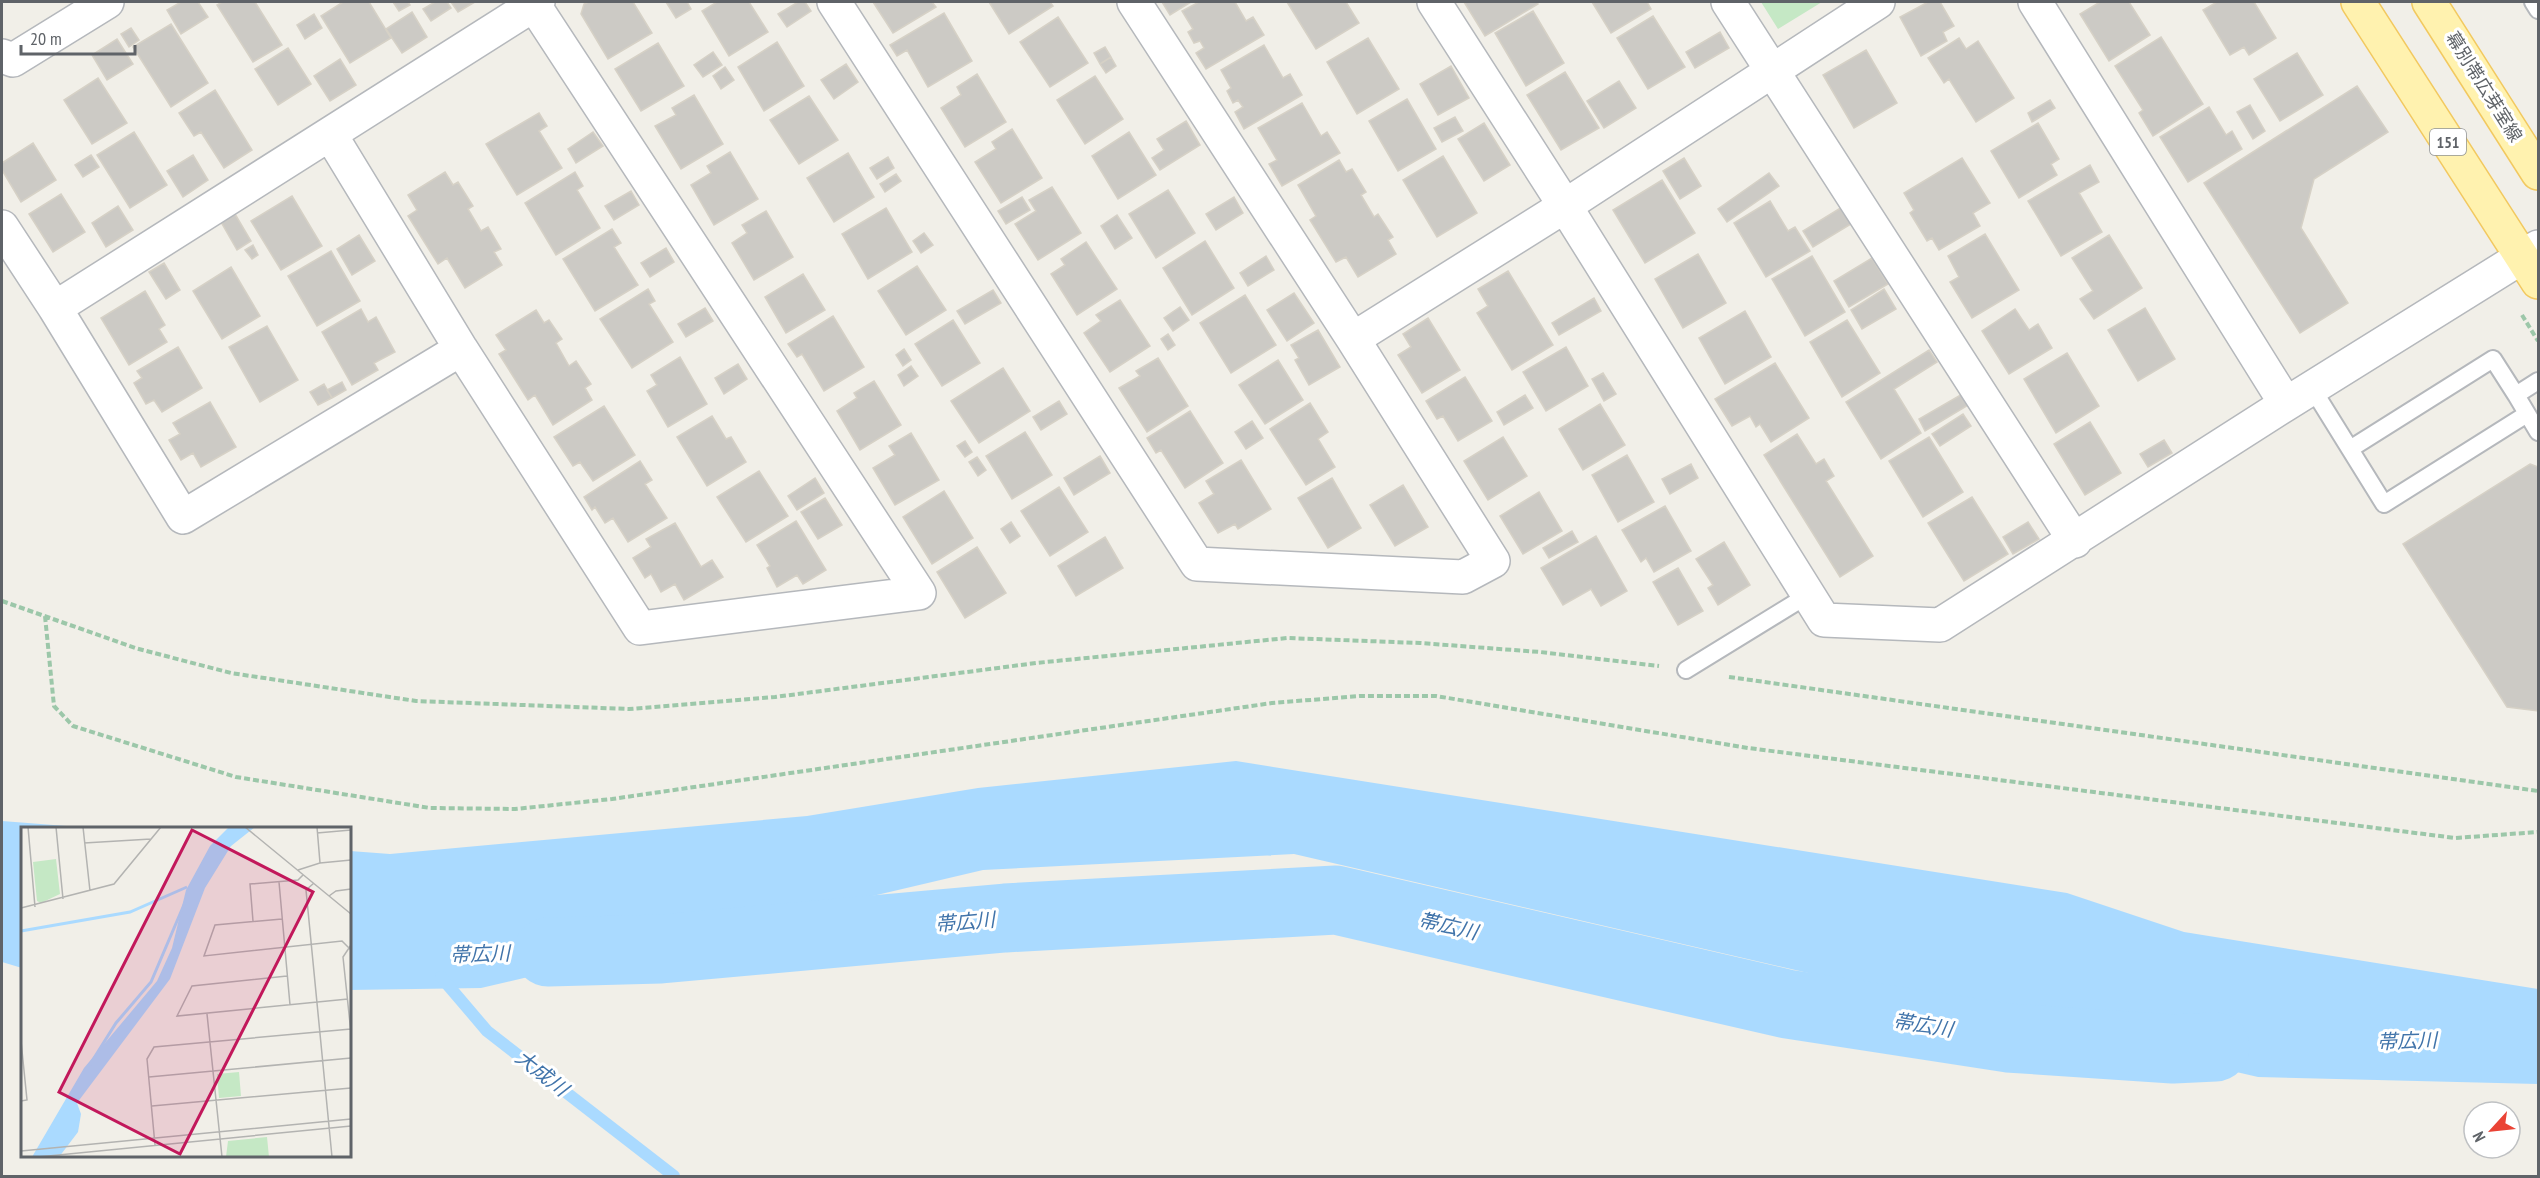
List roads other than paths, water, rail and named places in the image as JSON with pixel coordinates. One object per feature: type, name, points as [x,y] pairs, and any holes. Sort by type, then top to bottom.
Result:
[{"type":"main road","name":"151","points":[[2358,2],[2533,262]]},
{"type":"main road","name":"幕別帯広芽室線","points":[[2429,2],[2538,173]]},
{"type":"street","points":[[2,56],[13,60],[107,2]]},
{"type":"street","points":[[55,308],[535,2],[919,593],[640,628],[461,349],[330,134]]},
{"type":"street","points":[[834,2],[1197,564],[1463,577],[1492,561],[1353,339],[1134,2]]},
{"type":"street","points":[[1434,2],[1565,206],[1824,620],[1940,626],[2299,396],[2533,262]]},
{"type":"street","points":[[1728,2],[2075,541]]},
{"type":"street","points":[[1353,339],[1565,206],[1878,2]]},
{"type":"street","points":[[2035,2],[2299,396]]},
{"type":"street","points":[[2,226],[55,308],[183,518],[461,349]]},
{"type":"lane","points":[[2533,2],[2538,10]]},
{"type":"lane","points":[[2350,449],[2493,359],[2538,432]]},
{"type":"lane","points":[[2516,395],[2538,381]]},
{"type":"lane","points":[[2299,396],[2350,449],[2384,504],[2528,414]]},
{"type":"lane","points":[[1686,670],[1808,595]]},
{"type":"water","points":[[1236,761],[2067,893],[2184,932],[2538,989],[2538,1084],[2258,1077],[1294,854],[983,870],[481,988],[351,990],[351,851],[390,854],[807,816],[978,788]]},
{"type":"water","points":[[2,821],[79,827],[21,827],[21,968],[2,962]]},
{"type":"waterway","name":"帯広川","points":[[548,952],[661,949],[1005,918],[1336,900],[1787,1004],[2008,1038],[2173,1049],[2215,1047]]},
{"type":"waterway","name":"大成川","points":[[441,977],[487,1031],[674,1176]]}]
